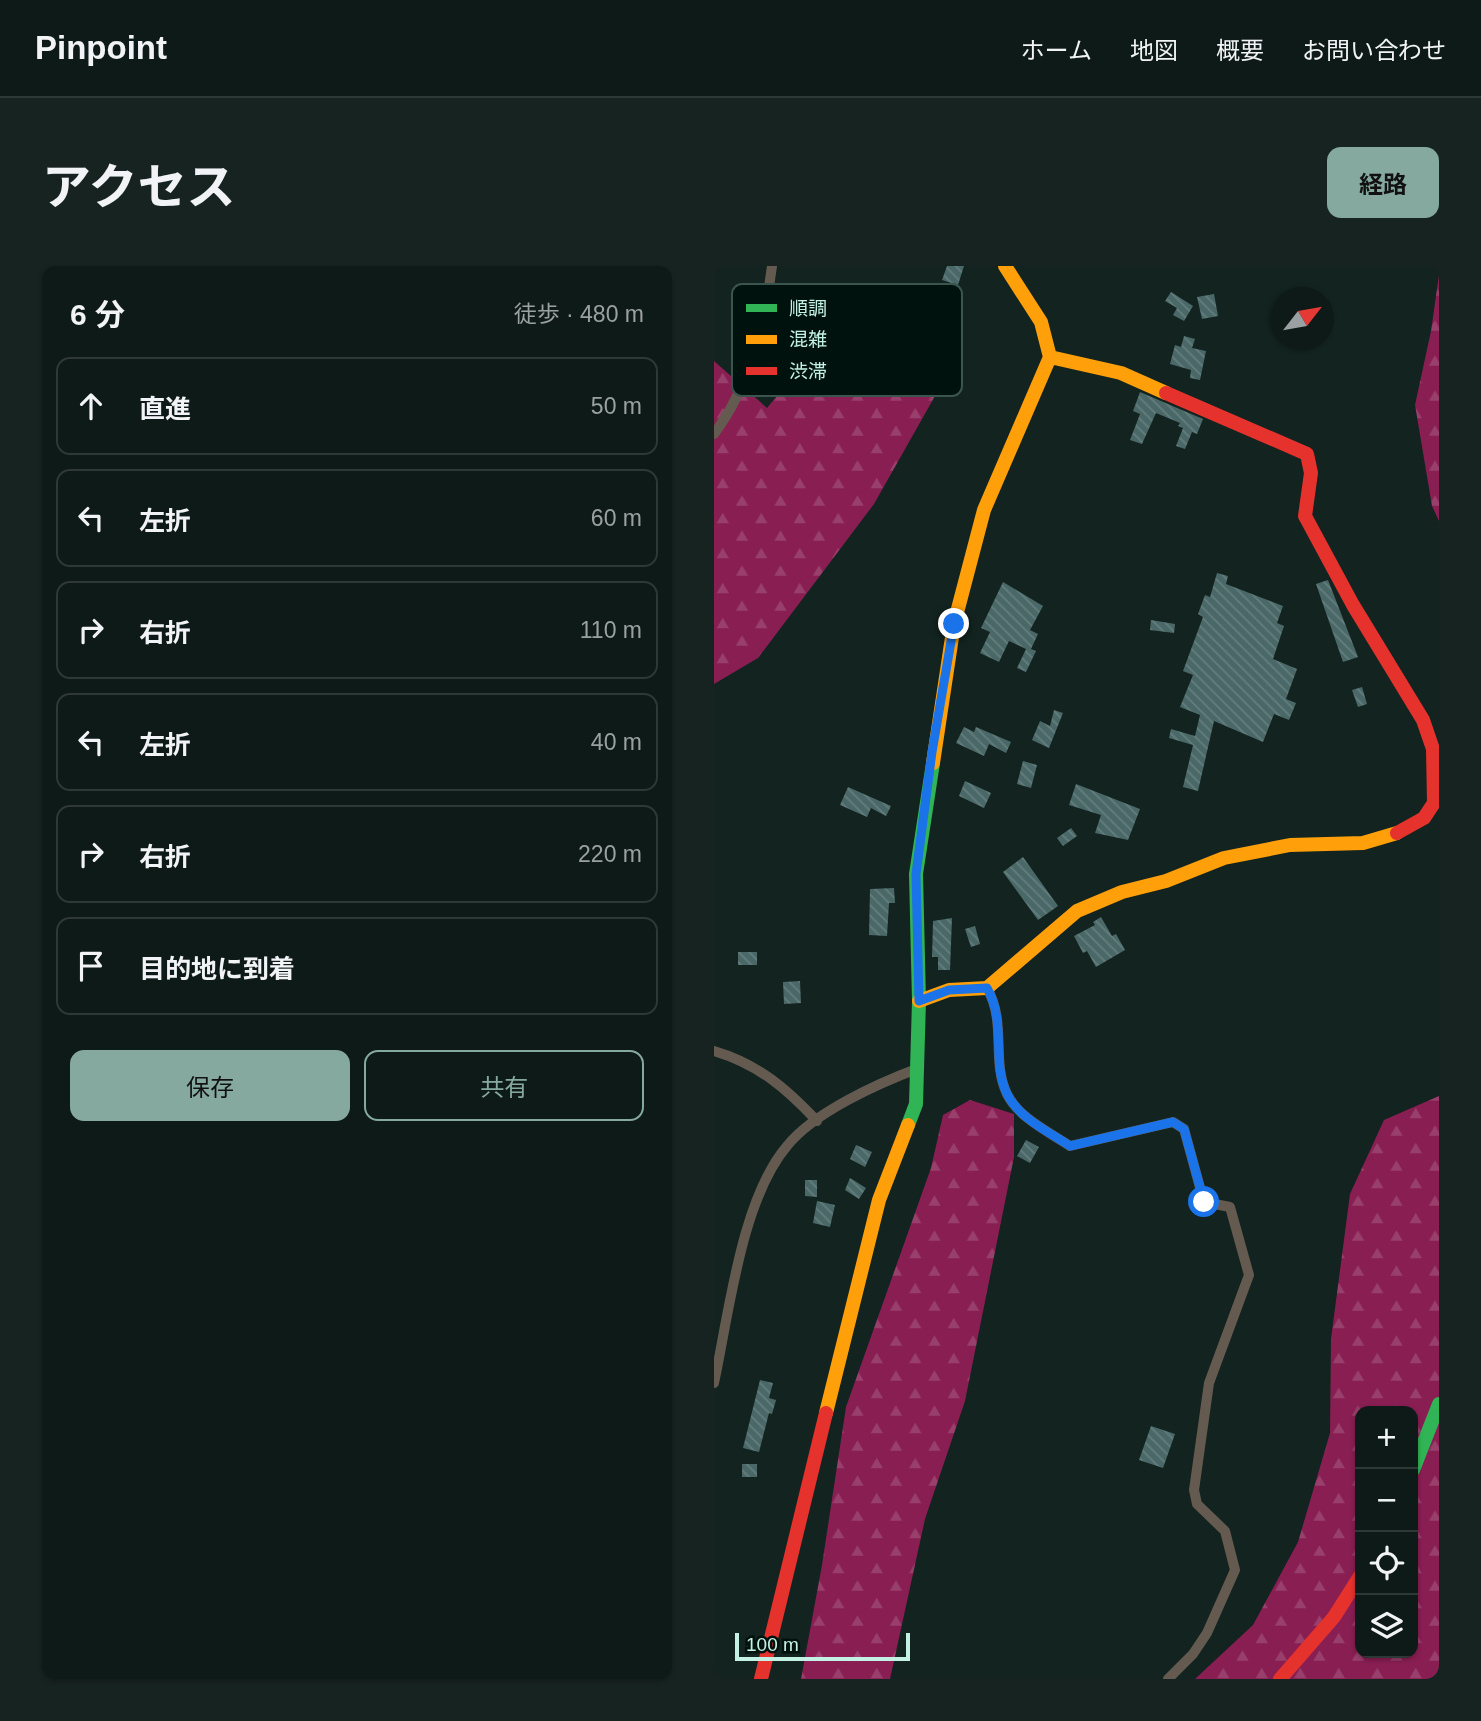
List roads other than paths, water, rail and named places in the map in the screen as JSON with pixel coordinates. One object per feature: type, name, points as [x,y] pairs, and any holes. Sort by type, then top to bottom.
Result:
[{"type":"street","points":[[770,284],[772,266]]},
{"type":"street","points":[[761,1679],[878,1200],[916,1104],[919,1001],[916,874],[932,752],[954,624],[984,510],[1051,357],[1041,322],[1005,266]]},
{"type":"street","points":[[919,1001],[949,990],[987,988],[1077,911],[1122,892],[1166,881],[1224,858],[1290,845],[1363,843],[1394,835],[1424,818],[1434,803],[1436,792],[1433,749],[1423,720],[1353,605],[1305,516],[1311,473],[1307,454],[1121,373],[1051,357]]},
{"type":"street","points":[[714,434],[737,396]]},
{"type":"street","points":[[987,988],[1000,1026],[1001,1070],[1007,1095],[1030,1121],[1070,1146],[1173,1122],[1184,1129],[1204,1202],[1230,1207],[1249,1275],[1209,1382],[1194,1490],[1198,1504],[1225,1531],[1235,1570],[1207,1633],[1193,1654],[1168,1679]]},
{"type":"street","points":[[714,1051],[743,1059],[769,1076],[817,1121]]},
{"type":"street","points":[[714,1383],[760,1192],[788,1144],[817,1121],[888,1080],[919,1068]]},
{"type":"street","points":[[1413,1469],[1439,1404]]},
{"type":"street","points":[[1280,1679],[1334,1617],[1355,1584]]}]
